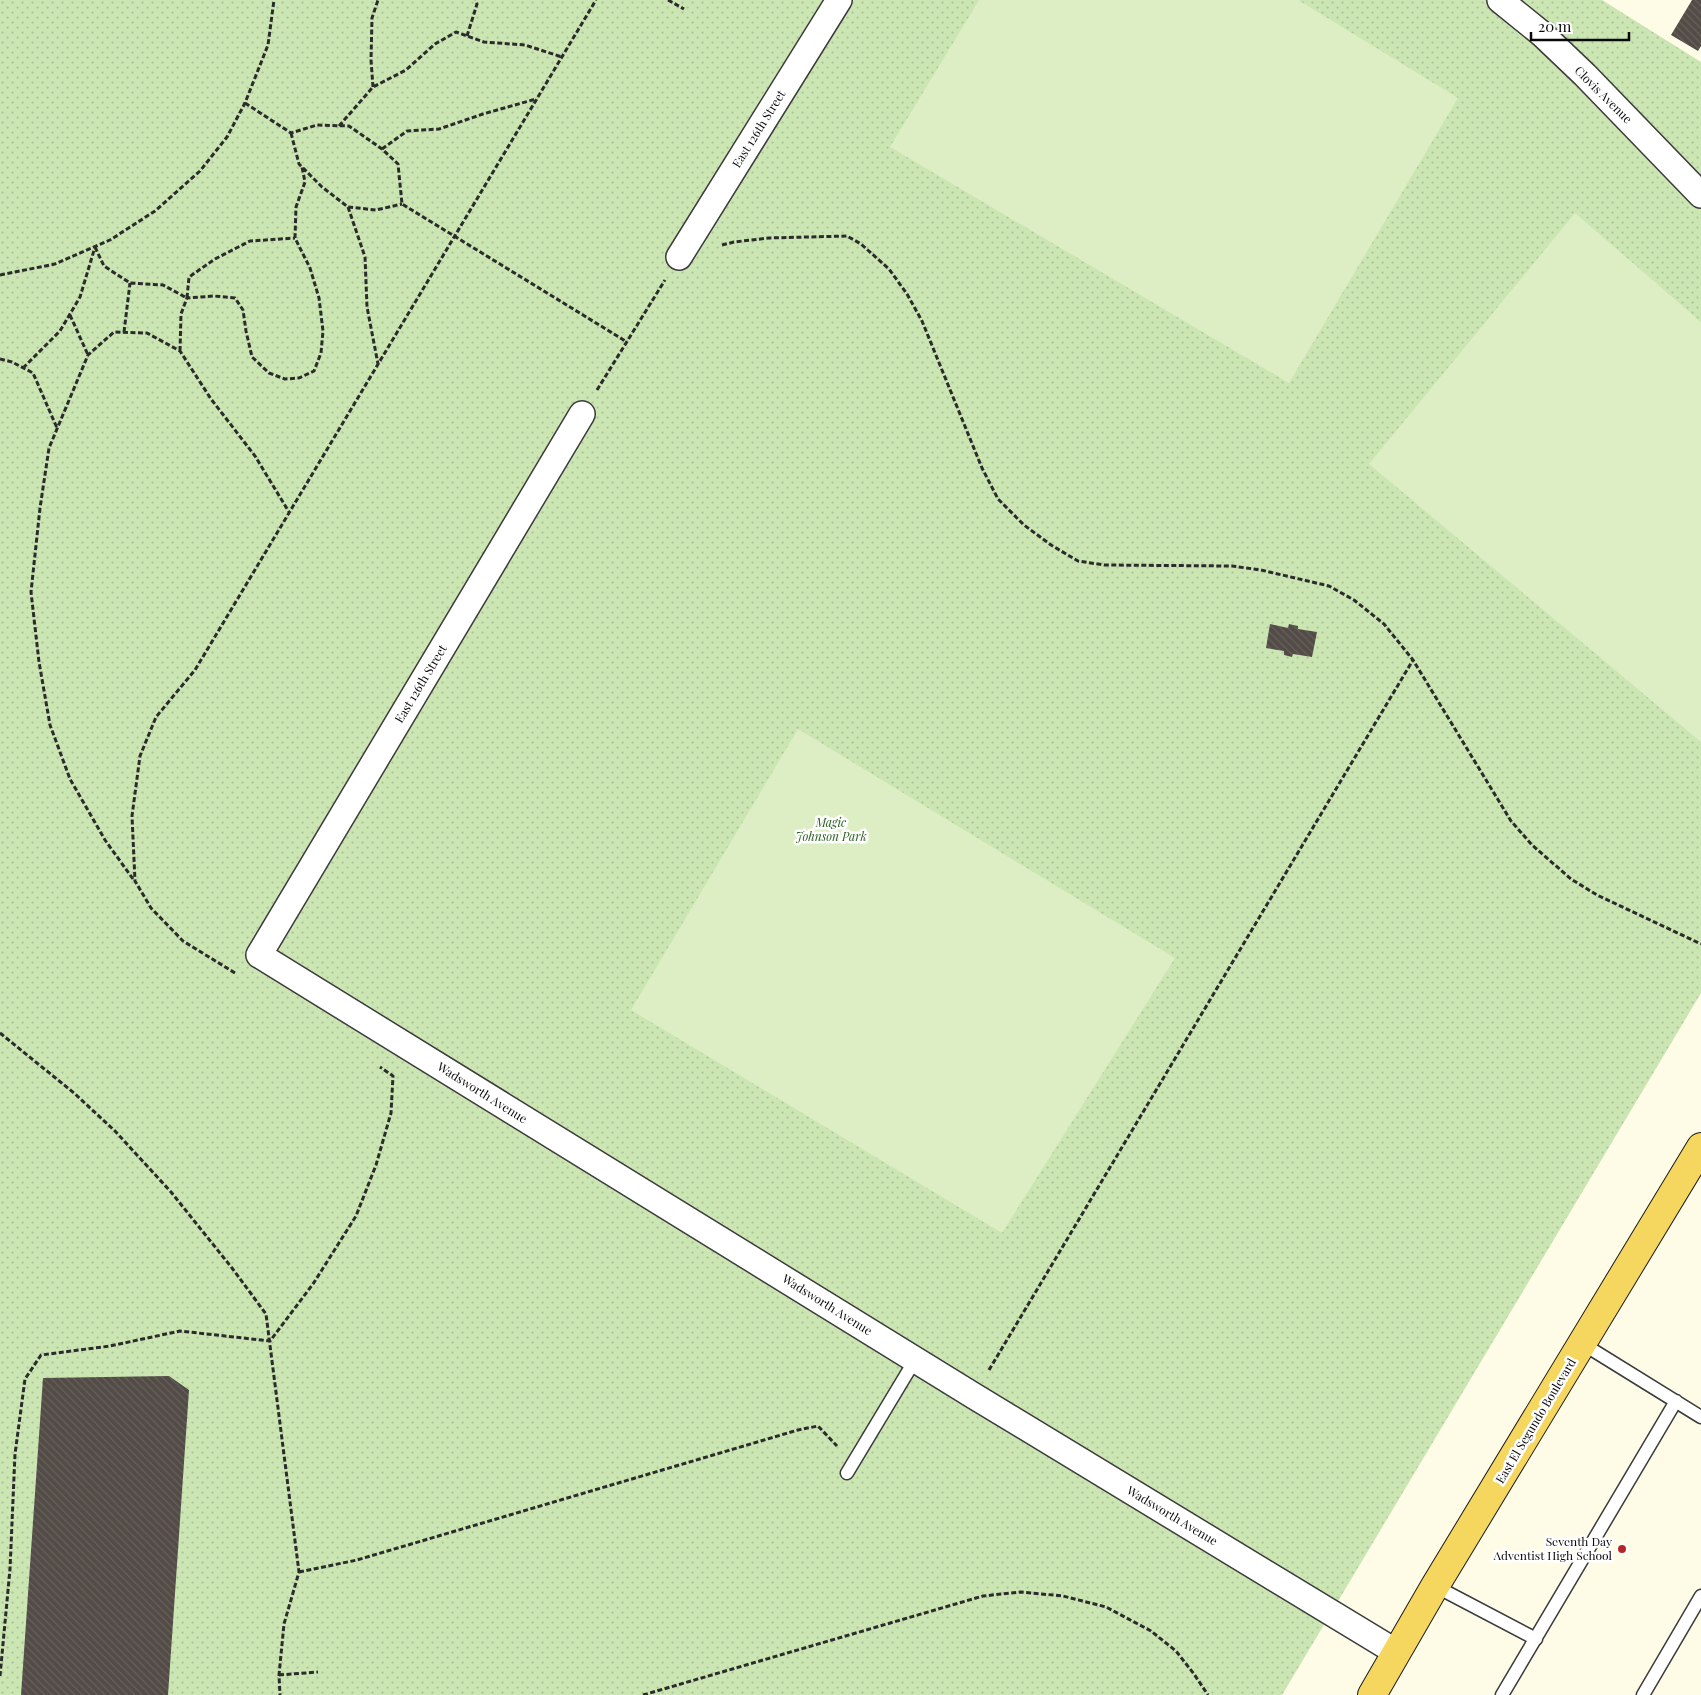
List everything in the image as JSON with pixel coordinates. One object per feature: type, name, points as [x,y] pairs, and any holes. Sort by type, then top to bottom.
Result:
[{"type":"main road","name":"East El Segundo Boulevard","points":[[1372,1695],[1396,1652],[1701,1147]]},
{"type":"street","name":"East 126th Street","points":[[679,258],[839,0]]},
{"type":"street","name":"Clovis Avenue","points":[[1500,0],[1542,34],[1585,75],[1701,195]]},
{"type":"street","name":"East 126th Street","points":[[259,955],[582,414]]},
{"type":"street","name":"Wadsworth Avenue","points":[[259,955],[915,1360],[1396,1652]]},
{"type":"lane","points":[[1583,1344],[1701,1417]]},
{"type":"lane","points":[[847,1474],[915,1360]]},
{"type":"lane","points":[[1502,1695],[1676,1401]]},
{"type":"lane","points":[[1436,1586],[1536,1639]]},
{"type":"lane","points":[[1643,1695],[1701,1596]]},
{"type":"path","points":[[0,274],[55,264],[110,240],[155,211],[200,171],[227,137],[245,103],[268,45],[274,0]]},
{"type":"path","points":[[373,86],[371,60],[372,18],[378,0]]},
{"type":"path","points":[[467,36],[477,4],[476,0]]},
{"type":"path","points":[[135,881],[133,808],[140,756],[156,716],[196,670],[596,0]]},
{"type":"path","points":[[668,0],[684,9]]},
{"type":"path","points":[[339,126],[373,86],[406,70],[435,44],[456,32],[484,42],[525,45],[562,56]]},
{"type":"path","points":[[382,149],[407,131],[439,129],[537,99]]},
{"type":"path","points":[[245,103],[291,133],[299,164],[322,187],[348,207],[376,210],[402,204],[627,342]]},
{"type":"path","points":[[291,133],[317,126],[349,126],[382,149],[398,164],[402,204]]},
{"type":"path","points":[[95,247],[104,266],[130,284],[163,285],[187,298],[214,296],[235,298],[243,310],[252,358],[269,373],[286,379],[299,378],[314,371],[321,353],[322,339],[319,298],[310,268],[295,238],[296,207],[305,182],[302,167]]},
{"type":"path","points":[[348,207],[365,257],[367,307],[378,365]]},
{"type":"path","points":[[582,414],[679,258],[734,242],[770,238],[847,236],[861,244],[889,269],[907,294],[922,321],[982,468],[998,499],[1024,524],[1051,545],[1078,560],[1104,565],[1232,566],[1261,570],[1329,586],[1354,600],[1384,624],[1413,660],[1511,821],[1532,845],[1571,879],[1597,895],[1701,944]]},
{"type":"path","points":[[180,351],[181,314],[187,298],[189,277],[215,259],[250,240],[295,238]]},
{"type":"path","points":[[23,368],[60,331],[80,297],[95,247]]},
{"type":"path","points":[[124,332],[130,284]]},
{"type":"path","points":[[70,314],[88,355]]},
{"type":"path","points":[[238,975],[183,941],[151,908],[135,881],[105,840],[70,779],[50,724],[40,671],[32,592],[40,508],[49,448],[88,355],[114,332],[147,333],[180,351],[211,399],[255,456],[289,512]]},
{"type":"path","points":[[0,359],[12,362],[33,373],[58,428]]},
{"type":"path","points":[[974,1396],[1413,660]]},
{"type":"path","points":[[0,1033],[88,1106],[115,1131],[171,1192],[266,1314],[299,1572],[284,1624],[280,1695]]},
{"type":"path","points":[[270,1341],[313,1284],[356,1216],[376,1165],[391,1113],[393,1076],[378,1066]]},
{"type":"path","points":[[0,1676],[10,1569],[15,1454],[25,1379],[41,1355],[110,1346],[180,1331],[270,1341]]},
{"type":"path","points":[[299,1572],[357,1560],[818,1426],[836,1445],[856,1458]]},
{"type":"path","points":[[643,1695],[982,1596],[1022,1592],[1063,1596],[1106,1607],[1151,1631],[1176,1651],[1208,1695]]},
{"type":"path","points":[[280,1674],[318,1672]]},
{"type":"green space","name":"Magic Johnson Park","points":[[0,0],[1602,0],[1701,62],[1701,993],[1282,1695],[0,1695]]},
{"type":"green space","points":[[979,0],[1298,0],[1458,98],[1289,383],[890,147]]},
{"type":"green space","points":[[1575,213],[1701,322],[1701,742],[1369,464]]},
{"type":"green space","points":[[798,729],[1175,958],[1002,1233],[631,1010]]},
{"type":"building","points":[[1692,0],[1701,0],[1701,46],[1698,51],[1671,35]]},
{"type":"building","points":[[1270,624],[1288,628],[1289,624],[1298,626],[1298,629],[1317,632],[1312,657],[1293,654],[1292,657],[1284,655],[1284,651],[1266,648]]},
{"type":"building","points":[[169,1376],[189,1390],[168,1695],[21,1695],[43,1378]]},
{"type":"place","name":"Seventh Day Adventist High School","points":[[1622,1549]]}]
